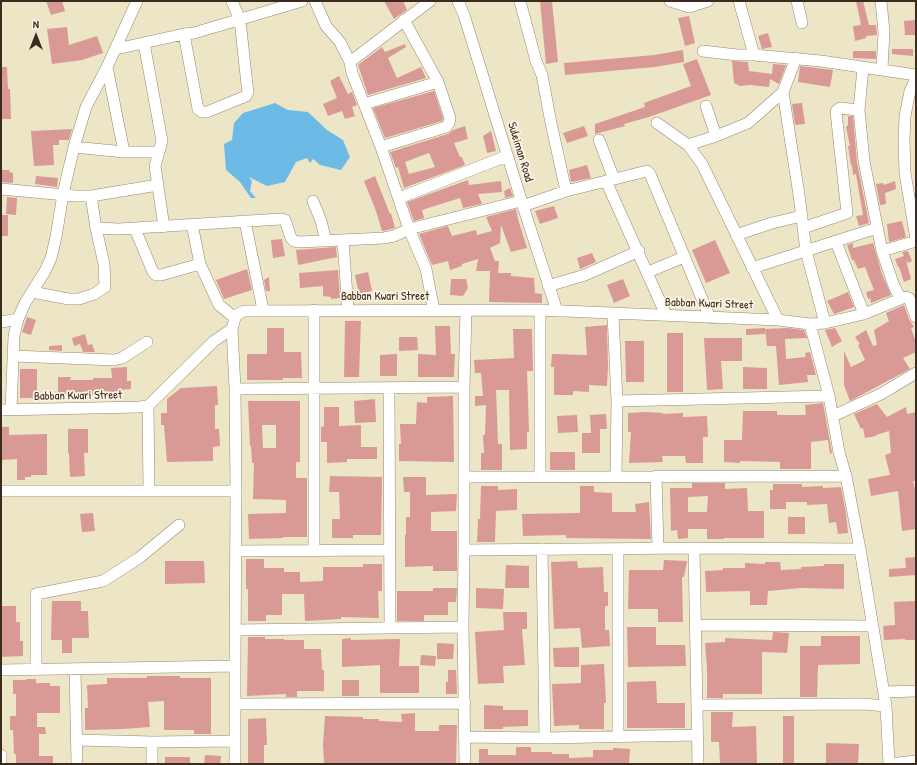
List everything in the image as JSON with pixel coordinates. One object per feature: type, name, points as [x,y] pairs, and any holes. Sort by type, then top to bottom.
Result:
[{"type":"street","points":[[6,410],[14,336],[18,319],[25,303],[51,258],[63,194],[86,107],[116,49],[137,1]]},
{"type":"street","points":[[184,34],[198,109],[202,112],[207,112],[246,96],[248,92],[240,20],[232,1]]},
{"type":"street","points":[[116,49],[194,33],[302,1]]},
{"type":"street","points":[[315,1],[326,26],[340,42],[350,62],[352,73],[381,147],[409,229],[426,269],[434,310]]},
{"type":"street","points":[[350,62],[430,1]]},
{"type":"street","name":"Suleiman Road","points":[[458,1],[464,15],[522,204],[557,311]]},
{"type":"street","points":[[520,1],[536,61],[542,75],[566,191]]},
{"type":"street","points":[[670,1],[689,7],[708,1]]},
{"type":"street","points":[[739,1],[754,55]]},
{"type":"street","points":[[797,1],[802,23]]},
{"type":"street","points":[[881,1],[884,32],[882,69]]},
{"type":"street","points":[[381,147],[446,126],[449,123],[450,118],[438,82],[404,20]]},
{"type":"street","points":[[144,43],[162,141],[155,166],[164,227]]},
{"type":"street","points":[[703,51],[737,56],[754,55],[796,58],[916,75]]},
{"type":"street","points":[[688,145],[748,123],[783,92],[796,58]]},
{"type":"street","points":[[107,67],[124,152]]},
{"type":"street","points":[[863,68],[859,110],[864,161],[882,251],[894,286],[900,298],[909,298],[916,317]]},
{"type":"street","points":[[882,251],[916,240],[905,173],[904,140],[905,116],[916,79]]},
{"type":"street","points":[[364,104],[438,82]]},
{"type":"street","points":[[783,92],[806,251],[825,323]]},
{"type":"street","points":[[706,106],[716,136]]},
{"type":"street","points":[[736,234],[772,223],[803,222],[848,213],[836,112],[840,108],[859,110]]},
{"type":"street","points":[[657,123],[688,145],[702,164],[778,320]]},
{"type":"street","points":[[599,140],[616,204],[648,272],[666,315]]},
{"type":"street","points":[[74,148],[124,152],[158,152]]},
{"type":"street","points":[[399,198],[508,156]]},
{"type":"street","points":[[96,228],[119,229],[164,227],[281,219],[285,220],[291,238],[294,241],[299,242],[394,236],[409,229],[522,204],[566,191],[645,172],[650,174],[710,318]]},
{"type":"street","points":[[1,189],[91,196],[158,185]]},
{"type":"street","points":[[32,292],[59,299],[78,299],[94,294],[105,287],[104,264],[91,196]]},
{"type":"street","points":[[313,201],[326,241]]},
{"type":"street","points":[[245,221],[263,310]]},
{"type":"street","points":[[192,224],[200,264],[219,305],[235,318],[232,330],[235,389],[236,491],[234,666],[236,764]]},
{"type":"street","points":[[135,228],[153,272],[156,275],[200,264]]},
{"type":"street","points":[[752,268],[878,228]]},
{"type":"street","points":[[344,240],[348,310]]},
{"type":"street","points":[[836,242],[864,314]]},
{"type":"street","points":[[548,286],[585,275],[638,251]]},
{"type":"street","points":[[648,272],[684,257]]},
{"type":"street","name":"Babban Kwari Street","points":[[235,318],[238,314],[244,311],[263,310],[540,310],[778,320],[810,324],[825,323],[864,314],[900,298]]},
{"type":"street","points":[[314,310],[314,550]]},
{"type":"street","points":[[465,764],[463,627],[464,387],[466,310]]},
{"type":"street","points":[[540,310],[540,477]]},
{"type":"street","points":[[613,314],[617,401],[616,477]]},
{"type":"street","points":[[1,322],[18,319]]},
{"type":"street","points":[[810,324],[829,396],[839,452],[846,476],[860,549],[886,706],[888,764],[916,762]]},
{"type":"street","points":[[149,491],[148,406],[214,341],[232,330]]},
{"type":"street","points":[[13,356],[114,360],[122,358],[147,342]]},
{"type":"street","points":[[833,416],[881,394],[916,374]]},
{"type":"street","points":[[235,389],[464,387]]},
{"type":"street","points":[[389,388],[390,628]]},
{"type":"street","points":[[617,401],[829,396]]},
{"type":"street","name":"Babban Kwari Street","points":[[6,410],[148,406]]},
{"type":"street","points":[[656,476],[658,548]]},
{"type":"street","points":[[464,477],[846,476]]},
{"type":"street","points":[[1,491],[236,491]]},
{"type":"street","points":[[36,670],[36,594],[103,581],[139,558],[179,525]]},
{"type":"street","points":[[464,550],[658,548],[860,549]]},
{"type":"street","points":[[694,548],[698,764]]},
{"type":"street","points":[[618,549],[618,737]]},
{"type":"street","points":[[236,551],[389,550]]},
{"type":"street","points":[[542,550],[545,738]]},
{"type":"street","points":[[696,625],[873,626]]},
{"type":"street","points":[[235,630],[463,627]]},
{"type":"street","points":[[1,670],[234,666]]},
{"type":"street","points":[[75,669],[78,740],[77,764]]},
{"type":"street","points":[[884,692],[916,691]]},
{"type":"street","points":[[235,704],[465,703]]},
{"type":"street","points":[[697,705],[863,704],[886,706]]},
{"type":"street","points":[[465,737],[545,738],[698,735]]},
{"type":"street","points":[[78,740],[152,742],[235,741]]},
{"type":"street","points":[[152,742],[152,764]]},
{"type":"street","points":[[1,755],[1,764]]},
{"type":"water","points":[[275,103],[288,110],[308,112],[327,130],[343,140],[350,157],[341,170],[320,165],[313,159],[310,163],[307,158],[296,162],[285,182],[267,186],[249,177],[252,181],[250,191],[256,198],[251,198],[240,182],[226,170],[224,144],[232,140],[234,123],[243,113]]},
{"type":"building","points":[[46,1],[62,1],[65,11],[51,15]]},
{"type":"building","points":[[384,1],[403,1],[407,10],[394,19]]},
{"type":"building","points":[[540,1],[552,1],[558,62],[546,64]]},
{"type":"building","points":[[856,1],[863,1],[869,25],[876,25],[877,35],[866,36],[866,38],[855,41],[853,26],[861,25]]},
{"type":"building","points":[[689,16],[695,43],[685,46],[678,18]]},
{"type":"building","points":[[916,20],[916,35],[905,35],[904,21]]},
{"type":"building","points":[[67,27],[69,45],[97,36],[103,53],[82,60],[52,64],[47,29]]},
{"type":"building","points":[[768,33],[772,47],[762,49],[758,36]]},
{"type":"building","points":[[405,44],[406,47],[388,58],[397,78],[421,67],[426,78],[368,95],[358,65],[382,47],[385,52]]},
{"type":"building","points":[[892,49],[913,49],[913,56],[892,54]]},
{"type":"building","points":[[683,50],[684,62],[655,67],[565,75],[564,63],[654,55]]},
{"type":"building","points":[[853,51],[876,51],[876,59],[853,58]]},
{"type":"building","points":[[697,59],[711,95],[649,117],[624,124],[625,126],[595,134],[595,124],[645,107],[644,103],[691,86],[683,64]]},
{"type":"building","points":[[732,61],[748,62],[749,71],[772,74],[773,64],[786,65],[779,84],[770,79],[769,87],[750,85],[740,86],[734,83]]},
{"type":"building","points":[[800,66],[833,70],[830,87],[798,82]]},
{"type":"building","points":[[1,67],[7,67],[8,89],[10,89],[11,119],[1,119]]},
{"type":"building","points":[[339,76],[348,94],[352,92],[357,105],[352,107],[355,116],[345,119],[342,111],[328,116],[323,104],[337,98],[330,81]]},
{"type":"building","points":[[434,91],[443,118],[442,121],[385,138],[373,108]]},
{"type":"building","points":[[802,103],[805,124],[795,125],[792,104]]},
{"type":"building","points":[[848,116],[853,116],[857,162],[869,223],[859,226],[856,216],[863,215],[856,174],[853,175],[848,146],[850,146],[846,127],[848,125]]},
{"type":"building","points":[[465,126],[468,139],[454,143],[465,165],[404,188],[398,167],[396,168],[390,152],[448,134],[453,130]],"holes":[[[429,153],[435,167],[409,174],[405,162]]]},
{"type":"building","points":[[584,126],[588,136],[567,143],[563,133]]},
{"type":"building","points":[[72,129],[69,140],[59,140],[59,145],[53,145],[54,165],[34,166],[31,131]]},
{"type":"building","points":[[491,131],[496,151],[487,153],[483,136]]},
{"type":"building","points":[[587,165],[591,178],[571,182],[569,170]]},
{"type":"building","points":[[1,170],[10,170],[9,172],[13,173],[13,183],[1,182]]},
{"type":"building","points":[[36,176],[58,178],[57,187],[35,184]]},
{"type":"building","points":[[375,176],[390,214],[391,213],[395,228],[382,231],[364,181]]},
{"type":"building","points":[[468,180],[469,185],[501,181],[502,192],[478,194],[482,204],[463,208],[460,198],[422,210],[424,218],[414,221],[407,202]]},
{"type":"building","points":[[895,181],[896,189],[885,193],[886,204],[880,205],[876,184],[883,183],[884,185]]},
{"type":"building","points":[[510,188],[513,196],[505,198],[504,191]]},
{"type":"building","points":[[7,197],[17,198],[16,215],[6,214]]},
{"type":"building","points":[[554,206],[558,218],[540,224],[535,211]]},
{"type":"building","points":[[516,209],[527,248],[511,252],[501,225],[500,243],[490,248],[495,261],[499,261],[498,273],[511,273],[511,276],[534,278],[535,293],[542,294],[542,303],[489,302],[490,271],[476,271],[478,259],[450,270],[448,261],[432,265],[419,234],[448,226],[452,236],[476,230],[477,235],[492,231],[486,217]]},
{"type":"building","points":[[1,215],[8,215],[8,236],[1,236]]},
{"type":"building","points":[[902,221],[906,237],[889,242],[887,224]]},
{"type":"building","points":[[282,239],[285,256],[273,258],[271,240]]},
{"type":"building","points":[[715,240],[730,273],[706,283],[692,250]]},
{"type":"building","points":[[853,243],[853,248],[873,243],[882,274],[891,295],[871,303],[870,298],[868,299],[866,292],[874,290],[865,267],[858,269],[854,260],[852,260],[847,245]]},
{"type":"building","points":[[336,247],[337,257],[298,265],[296,250]]},
{"type":"building","points":[[908,251],[912,261],[908,263],[906,260],[911,279],[904,282],[895,259],[904,256],[902,252]]},
{"type":"building","points":[[592,253],[596,262],[580,269],[577,258]]},
{"type":"building","points":[[247,269],[252,290],[224,299],[216,280]]},
{"type":"building","points":[[338,270],[340,298],[331,299],[331,297],[323,296],[323,286],[300,288],[299,273]]},
{"type":"building","points":[[368,272],[372,291],[359,294],[355,275]]},
{"type":"building","points":[[269,277],[270,291],[266,291],[264,280]]},
{"type":"building","points":[[451,279],[466,279],[468,288],[463,296],[450,295]]},
{"type":"building","points":[[623,279],[630,296],[614,303],[607,285]]},
{"type":"building","points":[[848,292],[854,307],[834,314],[827,301]]},
{"type":"building","points":[[904,305],[909,319],[914,327],[911,328],[916,342],[916,352],[903,358],[910,369],[850,401],[844,385],[844,351],[851,367],[865,360],[858,345],[860,344],[855,337],[866,330],[873,346],[877,345],[874,330],[889,321],[886,313]]},
{"type":"building","points":[[27,317],[36,320],[31,335],[22,332]]},
{"type":"building","points":[[345,321],[361,321],[359,377],[344,377]]},
{"type":"building","points":[[607,325],[607,386],[589,385],[589,392],[573,391],[573,395],[554,395],[554,367],[551,367],[552,354],[587,355],[585,327]]},
{"type":"building","points":[[435,326],[450,326],[451,354],[455,354],[454,377],[418,377],[418,354],[436,355]]},
{"type":"building","points":[[267,328],[284,328],[284,352],[301,352],[302,378],[283,378],[283,380],[247,380],[247,354],[267,354]]},
{"type":"building","points":[[765,328],[765,334],[746,335],[746,329]]},
{"type":"building","points":[[788,328],[804,330],[807,338],[785,339],[786,359],[806,357],[805,353],[810,352],[816,375],[807,375],[808,382],[779,385],[776,346],[767,346],[765,329]]},
{"type":"building","points":[[835,328],[842,341],[832,347],[825,330]]},
{"type":"building","points":[[513,329],[532,329],[533,371],[527,371],[529,432],[527,432],[527,449],[510,450],[509,390],[496,390],[498,444],[502,444],[502,470],[481,470],[481,453],[484,453],[483,435],[485,435],[486,405],[475,406],[475,396],[483,396],[481,373],[475,373],[474,360],[514,358]]},
{"type":"building","points":[[667,333],[683,333],[683,392],[667,392]]},
{"type":"building","points":[[85,334],[88,345],[92,344],[95,352],[83,352],[80,344],[74,346],[72,338]]},
{"type":"building","points":[[399,337],[417,337],[418,350],[399,351]]},
{"type":"building","points":[[704,338],[742,338],[742,361],[721,361],[723,389],[707,390]]},
{"type":"building","points":[[625,341],[644,341],[644,382],[626,382]]},
{"type":"building","points":[[62,345],[62,351],[49,350],[49,346]]},
{"type":"building","points":[[397,354],[397,376],[380,376],[380,355]]},
{"type":"building","points":[[127,367],[127,381],[131,381],[131,389],[120,390],[120,394],[58,394],[58,377],[71,377],[70,380],[112,378],[111,368]]},
{"type":"building","points":[[743,367],[767,368],[767,389],[743,389]]},
{"type":"building","points":[[20,369],[37,369],[37,398],[20,398]]},
{"type":"building","points":[[217,386],[218,405],[215,405],[215,429],[219,429],[220,446],[213,447],[213,461],[167,462],[164,425],[161,425],[161,413],[167,413],[167,399],[181,388]]},
{"type":"building","points":[[453,396],[454,462],[399,461],[399,444],[401,444],[400,424],[416,424],[417,402],[427,403],[427,397]]},
{"type":"building","points":[[375,399],[376,422],[355,423],[354,401]]},
{"type":"building","points":[[248,401],[300,401],[300,462],[296,462],[296,478],[307,478],[307,537],[249,539],[248,514],[286,513],[286,500],[253,499],[254,463],[252,463]],"holes":[[[262,425],[276,425],[276,448],[263,448]]]},
{"type":"building","points":[[823,403],[832,453],[830,454],[828,440],[811,442],[811,469],[780,469],[780,462],[724,462],[724,440],[742,440],[743,411],[777,411],[777,415],[806,415],[805,405]]},
{"type":"building","points":[[877,404],[887,417],[906,407],[907,414],[916,412],[916,481],[913,481],[916,494],[916,529],[902,531],[898,491],[871,496],[868,479],[890,475],[885,455],[891,453],[889,431],[865,438],[863,428],[861,429],[854,414]]},
{"type":"building","points":[[324,407],[339,407],[339,426],[361,425],[361,447],[377,447],[377,459],[347,459],[347,462],[327,463],[327,442],[321,442],[321,427],[324,426]]},
{"type":"building","points":[[645,412],[663,414],[683,413],[683,417],[707,416],[708,437],[703,437],[703,463],[686,463],[685,456],[662,456],[663,462],[629,463],[631,432],[628,432],[628,413]]},
{"type":"building","points":[[606,414],[607,429],[600,429],[600,453],[582,453],[582,433],[591,433],[590,415]]},
{"type":"building","points":[[577,415],[578,432],[558,433],[557,416]]},
{"type":"building","points":[[1,427],[9,427],[9,435],[47,434],[47,475],[31,475],[31,477],[25,477],[25,480],[17,480],[17,459],[1,460]]},
{"type":"building","points":[[68,429],[88,429],[88,453],[84,453],[85,476],[70,477]]},
{"type":"building","points":[[550,452],[575,452],[575,470],[550,470]]},
{"type":"building","points":[[330,476],[382,477],[381,535],[353,535],[353,538],[332,538],[332,519],[340,519],[339,492],[329,492]]},
{"type":"building","points":[[403,477],[426,477],[426,495],[457,494],[456,511],[431,512],[431,531],[457,531],[457,571],[433,571],[433,566],[405,567],[406,517],[410,517],[410,492],[404,492]]},
{"type":"building","points":[[692,483],[725,483],[725,489],[747,488],[748,511],[764,511],[764,538],[707,539],[707,529],[688,529],[688,538],[678,539],[677,530],[671,531],[670,488],[692,488]],"holes":[[[708,496],[707,512],[688,512],[688,497]]]},
{"type":"building","points":[[773,484],[802,484],[802,487],[823,486],[823,488],[841,487],[848,533],[838,534],[836,522],[829,523],[827,504],[807,505],[807,502],[786,502],[786,509],[770,509],[770,490],[773,490]]},
{"type":"building","points":[[481,486],[498,486],[498,490],[517,489],[517,510],[496,511],[495,542],[477,542],[478,519],[480,519]]},
{"type":"building","points":[[580,486],[594,486],[594,492],[612,493],[612,512],[636,512],[635,504],[649,502],[651,539],[566,538],[566,535],[523,536],[522,514],[580,513]]},
{"type":"building","points":[[93,513],[95,531],[82,532],[80,514]]},
{"type":"building","points":[[788,517],[805,517],[805,534],[788,534]]},
{"type":"building","points":[[915,557],[916,575],[889,577],[889,569],[906,568],[905,558]]},
{"type":"building","points":[[246,559],[264,559],[264,568],[284,568],[284,572],[300,572],[300,582],[323,581],[323,567],[363,567],[363,564],[382,564],[382,591],[378,591],[379,618],[341,617],[341,619],[305,621],[304,594],[282,594],[282,615],[266,615],[266,621],[248,621]]},
{"type":"building","points":[[664,560],[687,561],[684,577],[682,577],[683,622],[658,622],[658,609],[628,609],[629,570],[663,570]]},
{"type":"building","points":[[165,561],[204,561],[205,583],[165,584]]},
{"type":"building","points":[[577,561],[578,568],[603,567],[604,592],[608,592],[608,606],[605,606],[605,630],[609,630],[610,646],[582,648],[580,628],[554,629],[551,562]]},
{"type":"building","points":[[765,562],[780,562],[781,570],[824,566],[824,564],[844,564],[844,589],[801,588],[768,591],[767,605],[750,605],[750,591],[706,592],[705,571],[723,570],[723,568],[745,568],[745,563],[765,564]]},
{"type":"building","points":[[506,565],[529,566],[529,588],[505,588]]},
{"type":"building","points":[[433,588],[457,588],[456,602],[448,602],[448,615],[424,615],[424,621],[397,621],[397,591],[433,591]]},
{"type":"building","points":[[476,588],[504,589],[503,609],[476,608]]},
{"type":"building","points":[[52,601],[81,601],[81,611],[88,611],[89,638],[72,638],[72,653],[62,653],[62,640],[51,640]]},
{"type":"building","points":[[916,601],[916,640],[884,640],[883,626],[895,625],[894,602]]},
{"type":"building","points":[[1,606],[16,606],[16,622],[20,622],[20,641],[23,641],[23,656],[1,657]]},
{"type":"building","points":[[503,612],[527,612],[527,629],[522,629],[525,665],[503,666],[504,683],[478,684],[475,632],[504,630]]},
{"type":"building","points":[[627,627],[656,627],[656,645],[685,645],[686,666],[628,667]]},
{"type":"building","points":[[773,632],[789,633],[787,653],[762,652],[762,694],[723,694],[723,698],[707,698],[705,643],[725,642],[725,638],[772,640]]},
{"type":"building","points":[[821,636],[860,636],[860,664],[818,665],[817,697],[800,697],[800,646],[821,646]]},
{"type":"building","points":[[248,637],[304,640],[304,649],[321,649],[322,670],[324,670],[324,691],[297,691],[297,697],[286,697],[286,694],[247,696]]},
{"type":"building","points":[[351,638],[351,640],[400,639],[399,666],[419,666],[419,693],[380,693],[380,665],[342,667],[342,639]]},
{"type":"building","points":[[437,643],[454,644],[453,659],[437,659]]},
{"type":"building","points":[[579,647],[579,667],[554,667],[553,648]]},
{"type":"building","points":[[421,655],[436,656],[435,666],[420,665]]},
{"type":"building","points":[[604,664],[606,703],[604,703],[604,729],[579,729],[579,725],[554,726],[552,684],[581,683],[581,665]]},
{"type":"building","points":[[448,670],[456,670],[457,694],[446,694]]},
{"type":"building","points":[[147,676],[211,678],[211,734],[194,734],[194,730],[164,730],[164,701],[148,702],[150,727],[85,730],[85,708],[88,708],[87,685],[107,684],[107,678],[147,678]]},
{"type":"building","points":[[36,679],[36,683],[50,683],[50,686],[60,686],[60,713],[37,713],[37,727],[45,727],[46,734],[39,734],[39,756],[53,756],[53,764],[16,764],[13,730],[10,730],[10,716],[16,716],[16,694],[13,694],[13,680]]},
{"type":"building","points":[[342,680],[359,680],[359,696],[342,696]]},
{"type":"building","points":[[656,681],[657,703],[685,703],[685,728],[627,728],[627,682]]},
{"type":"building","points":[[484,705],[503,706],[503,710],[528,710],[528,726],[503,727],[503,729],[484,729]]},
{"type":"building","points":[[711,712],[733,712],[732,727],[756,726],[757,764],[720,764],[719,742],[711,742]]},
{"type":"building","points":[[415,713],[415,731],[439,731],[439,725],[457,725],[456,764],[324,764],[323,744],[325,716],[363,717],[363,719],[379,719],[379,721],[402,722],[401,714]]},
{"type":"building","points":[[783,716],[794,716],[794,764],[783,764]]},
{"type":"building","points":[[266,718],[267,745],[264,745],[264,764],[248,764],[248,719]]},
{"type":"building","points":[[826,743],[859,744],[858,764],[826,764]]},
{"type":"building","points":[[516,747],[531,747],[531,752],[569,754],[569,758],[593,757],[593,750],[613,750],[613,748],[630,749],[629,764],[479,764],[479,749],[488,749],[488,755],[516,755]]},
{"type":"building","points":[[205,755],[221,756],[220,764],[204,764]]},
{"type":"building","points":[[165,757],[190,757],[190,764],[165,764]]}]
